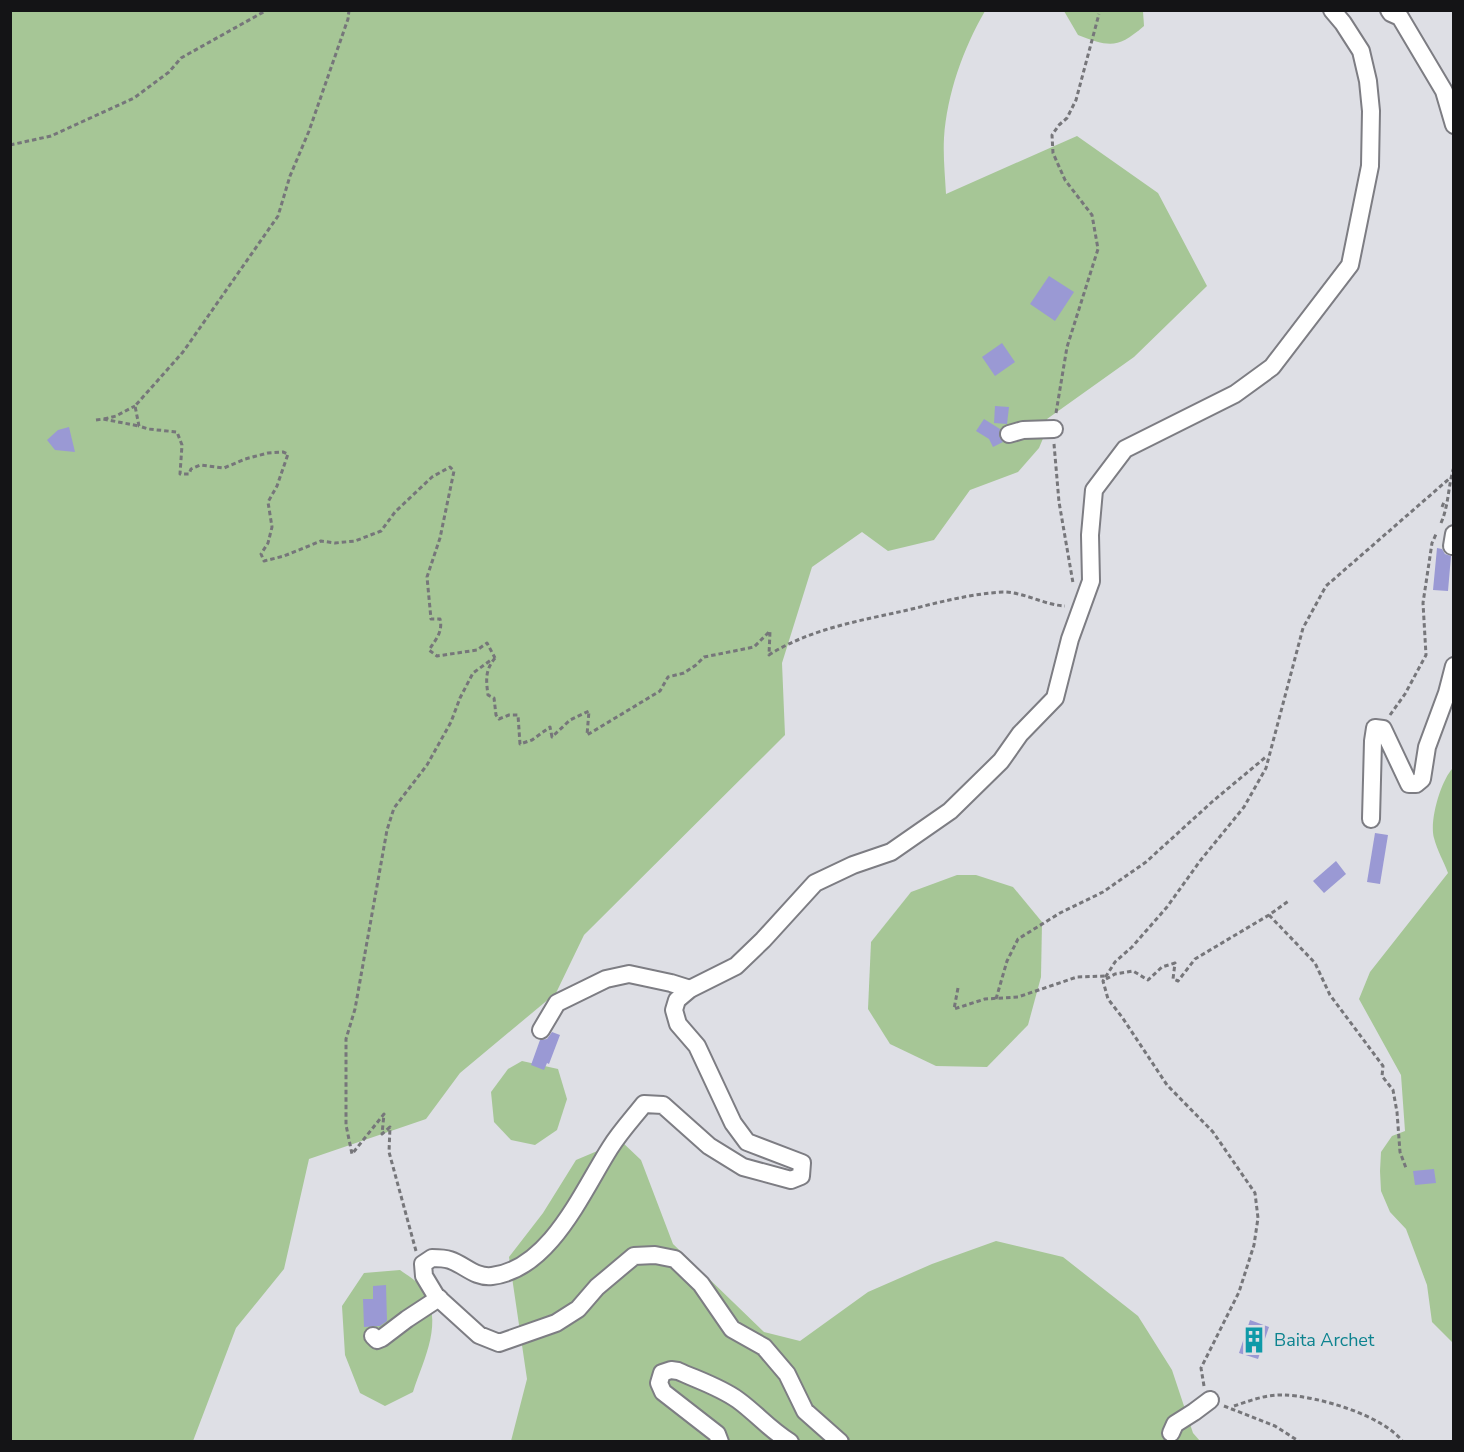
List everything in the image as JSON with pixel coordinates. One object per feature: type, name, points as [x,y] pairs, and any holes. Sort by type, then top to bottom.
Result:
[{"type":"street","points":[[840,1442],[805,1411],[787,1374],[764,1347],[732,1329],[701,1284],[675,1259],[655,1255],[634,1256],[597,1287],[578,1309],[563,1319],[522,1336],[499,1342],[479,1335],[439,1298],[424,1276],[423,1264],[432,1258],[449,1260],[479,1276],[492,1276],[515,1270],[536,1257],[561,1227],[612,1145],[644,1104],[663,1105],[709,1146],[743,1167],[791,1180],[801,1176],[802,1163],[747,1142],[733,1124],[697,1046],[678,1024],[674,1010],[677,1000],[690,990],[736,966],[815,883],[853,865],[891,852],[950,811],[1001,761],[1020,734],[1055,698],[1070,639],[1091,582],[1090,535],[1094,490],[1125,449],[1235,394],[1272,367],[1350,264],[1370,166],[1371,111],[1368,81],[1361,51],[1332,10]]},
{"type":"street","points":[[1397,13],[1444,91],[1454,125]]},
{"type":"street","points":[[1009,434],[1023,430],[1053,429]]},
{"type":"street","points":[[1371,819],[1372,741],[1375,728],[1383,729],[1409,784],[1416,784],[1422,779],[1427,747],[1447,693],[1454,666]]},
{"type":"street","points":[[541,1030],[557,1003],[606,979],[629,974],[672,983],[690,990]]},
{"type":"street","points":[[373,1336],[377,1340],[382,1338],[439,1298]]},
{"type":"street","points":[[720,1442],[717,1434],[663,1392],[659,1383],[662,1373],[671,1370],[678,1371],[718,1388],[738,1400],[778,1435],[790,1442]]},
{"type":"street","points":[[1171,1433],[1175,1424],[1210,1400]]},
{"type":"path","points":[[10,145],[51,136],[134,98],[169,72],[181,58],[267,10]]},
{"type":"path","points":[[96,420],[116,416],[135,406],[183,352],[278,216],[290,177],[309,131],[348,20],[348,10]]},
{"type":"path","points":[[1073,583],[1059,502],[1053,429],[1067,346],[1098,249],[1092,215],[1065,180],[1053,153],[1052,135],[1067,118],[1076,100],[1099,14]]},
{"type":"path","points":[[135,406],[139,426]]},
{"type":"path","points":[[103,419],[148,429],[177,432],[182,446],[180,474],[189,474],[191,469],[200,465],[224,468],[268,453],[288,454],[277,486],[268,502],[272,527],[268,543],[261,554],[264,561],[284,556],[321,541],[335,543],[355,541],[381,531],[395,512],[432,477],[450,467],[454,471],[440,538],[427,577],[431,619],[440,619],[441,624],[441,632],[429,650],[437,656],[477,650],[487,643],[495,658]]},
{"type":"path","points":[[1444,517],[1454,467]]},
{"type":"path","points":[[1102,981],[1115,962],[1132,947],[1167,908],[1200,861],[1244,807],[1266,768],[1303,628],[1326,586],[1452,478]]},
{"type":"path","points":[[1442,507],[1444,502]]},
{"type":"path","points":[[1395,708],[1426,655],[1423,603],[1432,543]]},
{"type":"path","points":[[495,658],[486,674],[488,695],[494,698],[496,715],[499,719],[509,715],[518,715],[520,744],[532,741],[550,727],[552,738],[570,720],[589,711],[586,735],[660,692],[668,677],[684,673],[704,657],[754,647],[770,631],[770,655],[783,647],[819,633],[955,597],[1005,592],[1028,596],[1056,605],[1071,606]]},
{"type":"path","points":[[417,1253],[389,1152],[390,1127],[382,1134],[384,1114],[352,1154],[346,1125],[346,1039],[355,1009],[386,838],[394,808],[432,756],[451,722],[473,673],[495,658]]},
{"type":"path","points":[[996,999],[1007,960],[1018,939],[1060,913],[1103,892],[1146,862],[1213,801],[1269,755]]},
{"type":"path","points":[[1102,981],[1111,976],[1133,971],[1148,980],[1162,967],[1175,963],[1173,979],[1178,981],[1195,959],[1290,900]]},
{"type":"path","points":[[1269,915],[1316,963],[1330,995],[1383,1066],[1382,1076],[1394,1090],[1400,1152],[1406,1168]]},
{"type":"path","points":[[958,988],[954,1009],[985,999],[1017,997],[1077,977],[1106,976]]},
{"type":"path","points":[[1102,981],[1108,999],[1167,1085],[1213,1132],[1256,1193],[1258,1218],[1254,1245],[1239,1292],[1201,1368],[1203,1386],[1210,1400],[1275,1426],[1300,1442]]},
{"type":"path","points":[[1232,1407],[1255,1399],[1282,1395],[1308,1398],[1369,1415],[1395,1431],[1403,1442]]},
{"type":"green space","points":[[10,11],[985,11],[963,56],[952,88],[944,145],[946,194],[1077,136],[1158,193],[1207,286],[1134,357],[1047,419],[1047,429],[1039,448],[1018,472],[970,490],[934,540],[888,551],[862,532],[812,567],[782,663],[785,735],[584,935],[556,993],[460,1073],[426,1119],[309,1159],[284,1269],[236,1328],[193,1441],[11,1441]]},
{"type":"green space","points":[[1064,11],[1143,11],[1144,26],[1120,42],[1113,44],[1098,42],[1078,35]]},
{"type":"green space","points":[[1453,768],[1453,1343],[1432,1322],[1427,1285],[1406,1229],[1390,1212],[1381,1191],[1381,1152],[1392,1136],[1405,1131],[1401,1075],[1359,999],[1370,972],[1448,873],[1434,838],[1433,822],[1440,791]]},
{"type":"green space","points":[[957,875],[976,875],[1013,887],[1042,922],[1041,977],[1028,1025],[987,1067],[936,1066],[890,1044],[868,1009],[871,942],[911,892]]},
{"type":"green space","points":[[522,1061],[558,1069],[567,1099],[557,1130],[535,1145],[511,1140],[494,1122],[491,1092],[508,1069]]},
{"type":"green space","points":[[621,1141],[641,1160],[673,1244],[764,1332],[800,1341],[868,1292],[932,1264],[996,1241],[1063,1257],[1138,1316],[1172,1370],[1193,1433],[1200,1441],[511,1441],[527,1379],[509,1257],[543,1213],[576,1160]]},
{"type":"green space","points":[[400,1270],[422,1288],[429,1301],[432,1326],[427,1353],[413,1392],[385,1406],[360,1393],[345,1355],[342,1306],[364,1273]]},
{"type":"building","points":[[1049,276],[1074,292],[1055,321],[1030,304]]},
{"type":"building","points":[[1002,343],[1015,362],[995,376],[982,357]]},
{"type":"building","points":[[995,406],[1009,407],[1007,424],[994,423]]},
{"type":"building","points":[[984,419],[1000,429],[999,436],[1003,442],[993,447],[989,439],[976,431]]},
{"type":"building","points":[[69,427],[75,452],[55,450],[47,440],[58,430]]},
{"type":"building","points":[[1437,548],[1451,556],[1448,591],[1433,590]]},
{"type":"building","points":[[1375,833],[1388,835],[1380,884],[1367,882]]},
{"type":"building","points":[[1336,861],[1346,874],[1324,893],[1313,881]]},
{"type":"building","points":[[552,1032],[560,1035],[549,1064],[547,1063],[544,1070],[531,1065],[540,1040],[547,1039]]},
{"type":"building","points":[[1434,1169],[1436,1183],[1415,1185],[1413,1171]]},
{"type":"building","points":[[386,1285],[387,1321],[380,1326],[364,1327],[363,1299],[373,1299],[373,1286]]},
{"type":"building","name":"Baita Archet","points":[[1250,1320],[1269,1327],[1258,1359],[1239,1353]]},
{"type":"place","name":"Baita Archet","points":[[1254,1340]]}]
